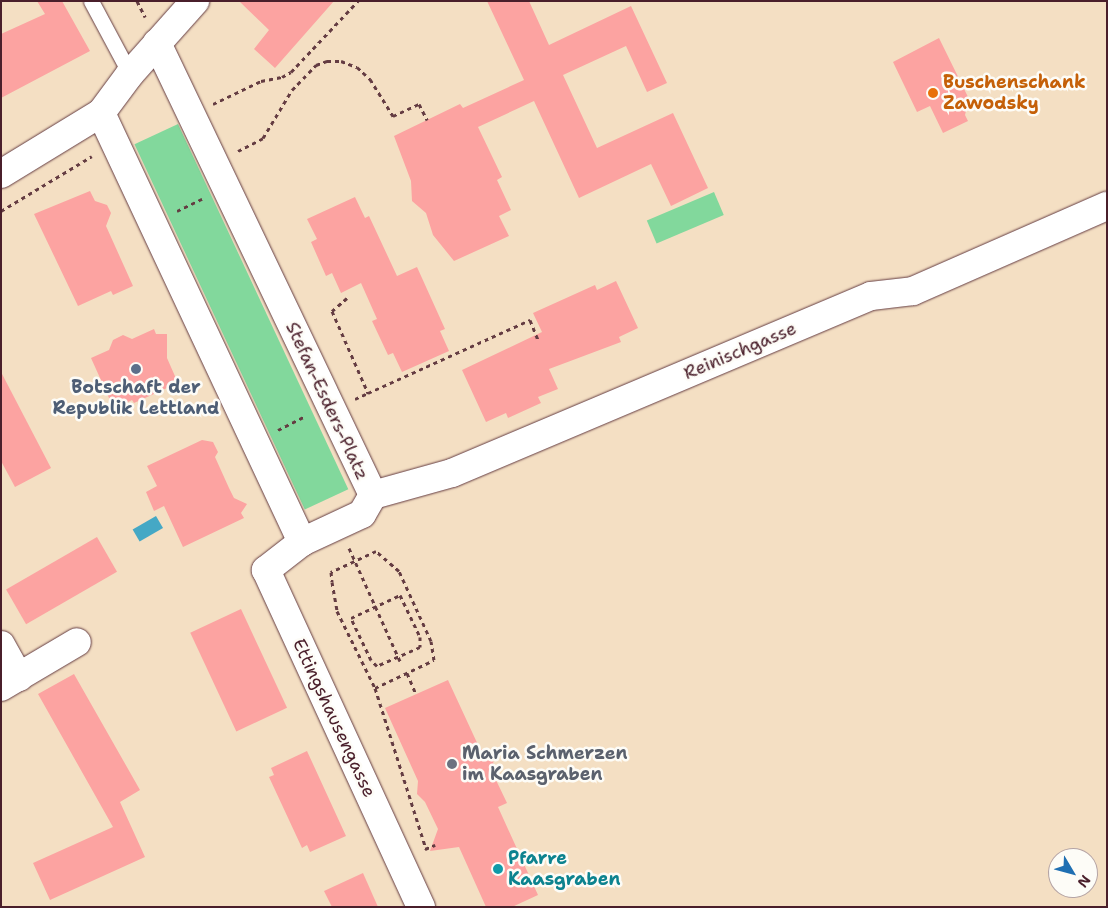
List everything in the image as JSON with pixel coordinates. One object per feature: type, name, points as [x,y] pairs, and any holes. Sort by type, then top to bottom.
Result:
[{"type":"street","points":[[1,174],[100,113],[156,43],[195,1]]},
{"type":"street","name":"Stefan-Esders-Platz","points":[[156,43],[372,495],[362,514],[302,542]]},
{"type":"street","points":[[100,113],[302,542]]},
{"type":"street","name":"Reinischgasse","points":[[372,495],[452,473],[871,296],[913,291],[1107,206]]},
{"type":"street","name":"Ettingshausengasse","points":[[302,542],[266,570],[421,907]]},
{"type":"street","points":[[1,645],[10,682],[77,642]]},
{"type":"lane","points":[[91,1],[130,74]]},
{"type":"path","points":[[137,1],[145,17]]},
{"type":"path","points":[[191,116],[261,81],[282,77],[291,72],[358,1]]},
{"type":"path","points":[[230,154],[263,138],[292,90],[316,65],[327,61],[341,61],[357,67],[370,79],[394,116],[420,104],[427,120]]},
{"type":"path","points":[[1,211],[115,142]]},
{"type":"path","points":[[152,223],[226,188]]},
{"type":"path","points":[[347,298],[332,311],[368,393],[530,320],[538,340]]},
{"type":"path","points":[[255,442],[330,405]]},
{"type":"path","points":[[338,525],[400,660]]},
{"type":"path","points":[[375,688],[434,660],[431,642],[399,571],[376,551],[331,572],[332,582],[337,611],[375,688],[426,849]]},
{"type":"path","points":[[400,595],[421,644],[417,650],[400,660],[382,666],[371,660],[351,618],[400,595]]},
{"type":"path","points":[[407,673],[416,694]]},
{"type":"path","points":[[419,852],[435,845]]},
{"type":"green space","points":[[178,124],[348,489],[305,510],[134,144]]},
{"type":"green space","points":[[714,192],[724,215],[657,244],[647,221]]},
{"type":"water","points":[[156,516],[163,528],[140,542],[133,530]]},
{"type":"building","points":[[37,1],[62,1],[90,51],[1,98],[1,34],[45,14]]},
{"type":"building","points":[[239,1],[334,1],[275,68],[254,49],[269,30]]},
{"type":"building","points":[[487,1],[529,1],[549,45],[631,6],[667,83],[647,92],[626,46],[563,75],[597,148],[673,113],[708,188],[671,206],[651,164],[579,198],[534,101],[478,127],[502,177],[497,180],[511,210],[499,216],[509,236],[454,261],[433,235],[426,213],[412,201],[411,181],[394,136],[460,104],[463,108],[524,80]]},
{"type":"building","points":[[939,38],[969,99],[965,115],[968,121],[943,133],[930,106],[917,112],[893,62]]},
{"type":"building","points":[[90,191],[95,201],[107,205],[111,213],[106,226],[133,286],[113,295],[111,291],[78,306],[34,214]]},
{"type":"building","points":[[355,197],[365,218],[369,216],[397,276],[417,267],[445,329],[440,331],[449,351],[402,372],[393,353],[388,355],[372,321],[377,319],[361,283],[341,293],[332,273],[326,276],[311,242],[317,239],[307,219]]},
{"type":"building","points":[[616,281],[638,328],[619,337],[621,342],[549,369],[558,389],[538,397],[541,403],[508,418],[506,413],[486,422],[462,370],[542,332],[533,313],[595,285],[597,290]]},
{"type":"building","points":[[154,329],[156,334],[167,334],[167,358],[178,383],[134,403],[132,400],[114,409],[91,358],[109,350],[113,340],[123,335],[132,339]]},
{"type":"building","points":[[1,372],[51,468],[15,487],[1,461]]},
{"type":"building","points":[[202,440],[213,442],[218,452],[215,457],[234,498],[247,504],[241,513],[244,518],[183,547],[164,506],[154,511],[146,492],[157,486],[147,466]]},
{"type":"building","points":[[97,537],[117,572],[26,624],[6,590]]},
{"type":"building","points":[[241,609],[287,708],[236,731],[190,633]]},
{"type":"building","points":[[74,674],[140,790],[120,802],[145,857],[50,900],[33,863],[113,827],[38,694]]},
{"type":"building","name":"Maria Schmerzen im Kaasgraben","points":[[448,680],[479,747],[493,760],[495,778],[507,803],[498,807],[538,895],[512,907],[486,907],[459,847],[430,851],[438,829],[425,802],[417,794],[418,781],[385,708]]},
{"type":"building","points":[[307,751],[346,836],[310,852],[307,845],[302,848],[269,777],[274,775],[271,768]]},
{"type":"building","points":[[363,873],[378,907],[332,907],[324,891]]},
{"type":"place","name":"Buschenschank Zawodsky","points":[[933,93]]},
{"type":"place","name":"Botschaft der Republik Lettland","points":[[136,369]]},
{"type":"place","name":"Maria Schmerzen im Kaasgraben","points":[[452,764]]},
{"type":"place","name":"Pfarre Kaasgraben","points":[[498,869]]}]
